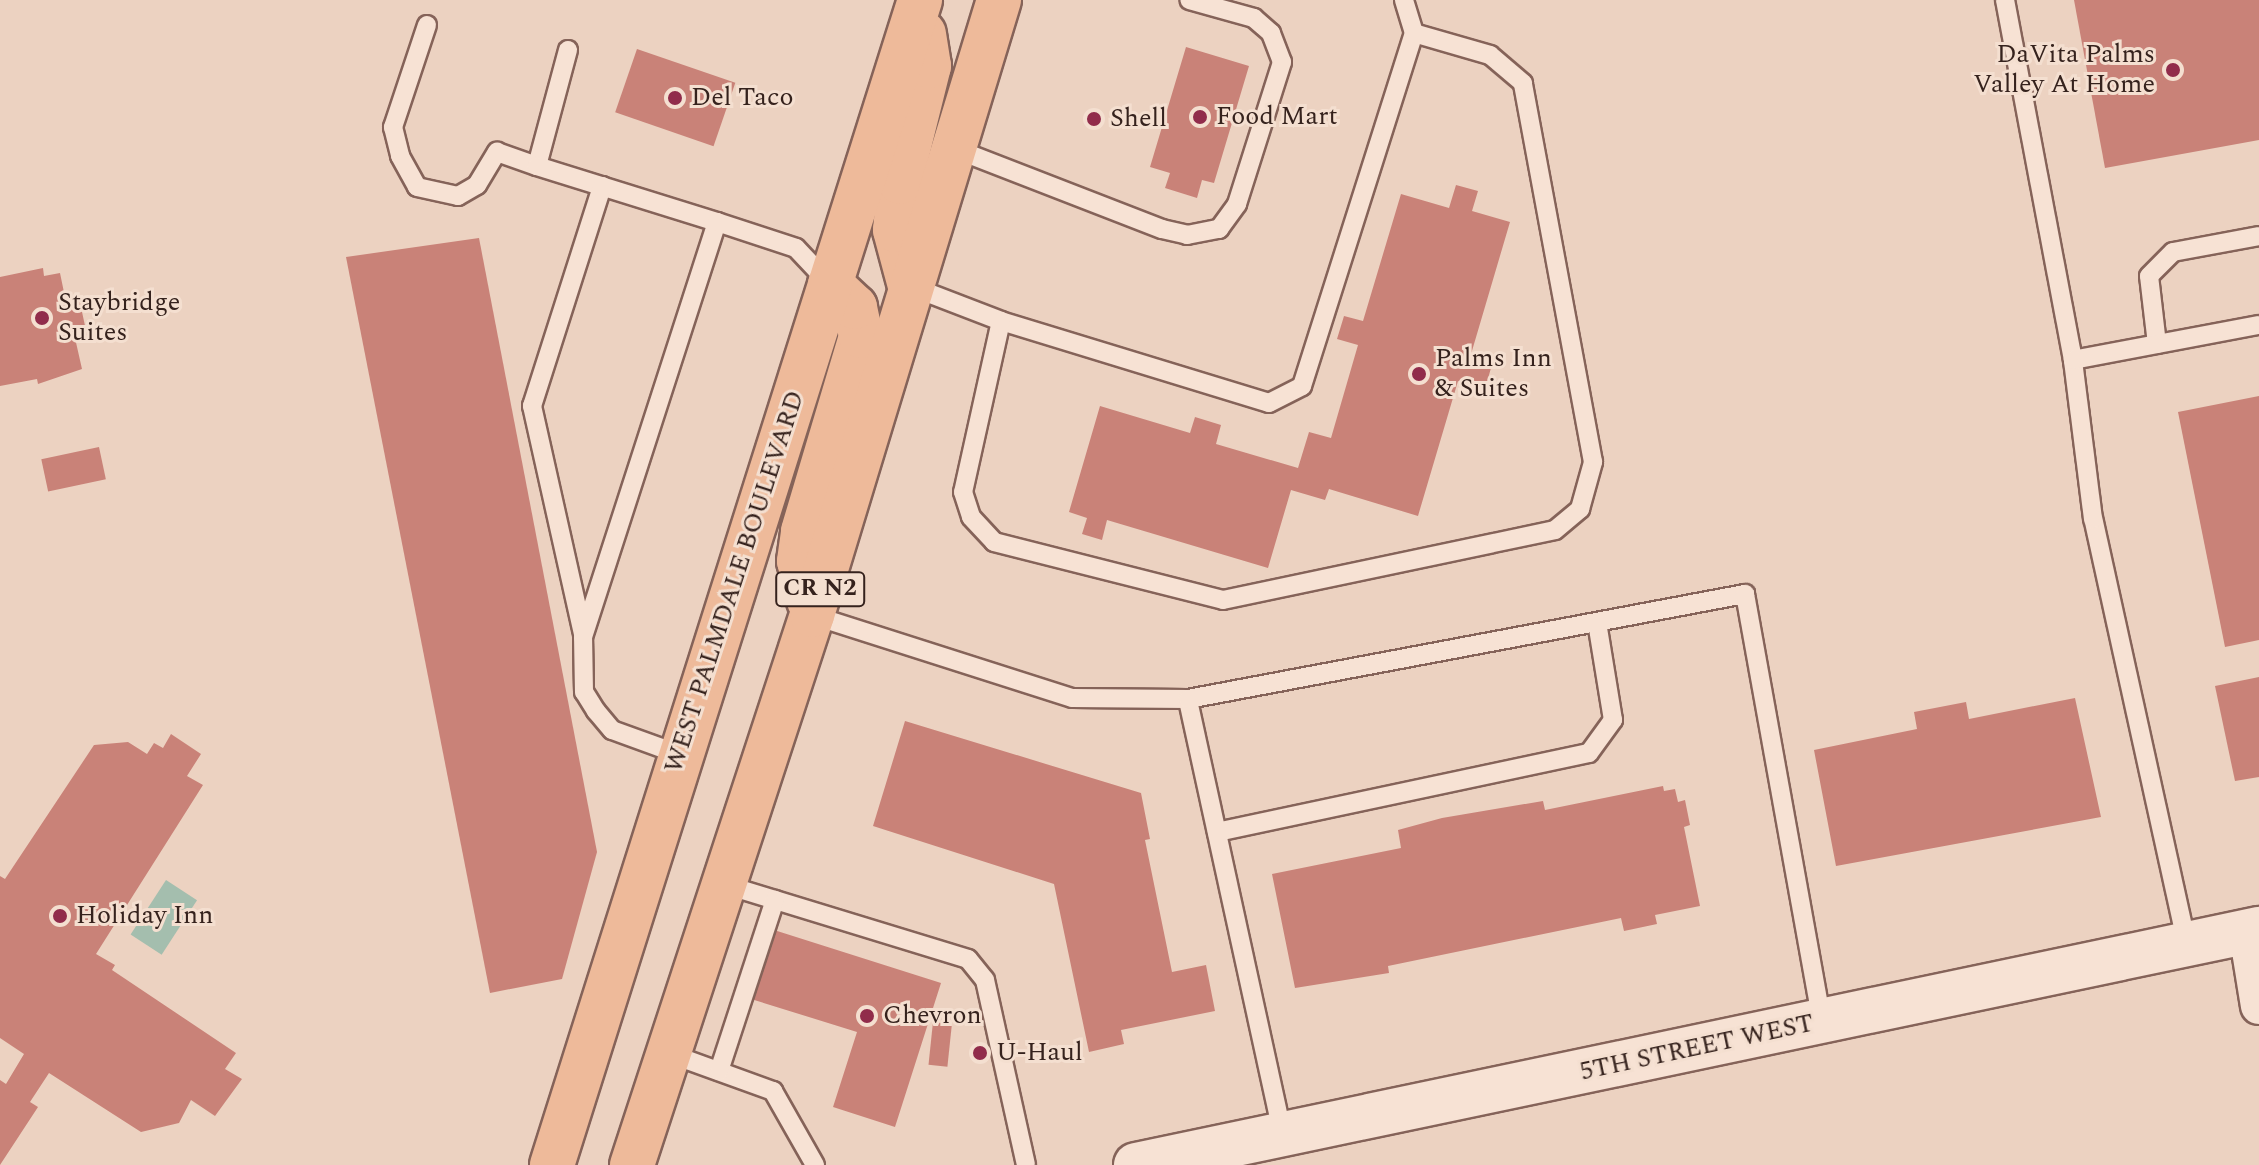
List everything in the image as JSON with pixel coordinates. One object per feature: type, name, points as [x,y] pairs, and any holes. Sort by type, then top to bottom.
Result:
[{"type":"main road","name":"CR N2","points":[[632,1165],[812,615],[999,0]]},
{"type":"main road","name":"WEST PALMDALE BOULEVARD","points":[[552,1165],[918,9]]},
{"type":"main road","points":[[910,286],[895,230],[900,182],[929,66],[927,39],[918,9]]},
{"type":"main road","points":[[812,615],[799,561],[803,531],[861,336],[855,307],[830,284]]},
{"type":"street","name":"5TH STREET WEST","points":[[1136,1165],[2253,931]]},
{"type":"street","points":[[2253,931],[2259,1006]]},
{"type":"lane","points":[[953,148],[1162,229],[1187,235],[1219,229],[1237,204],[1282,62],[1271,33],[1254,18],[1189,0]]},
{"type":"lane","points":[[910,286],[1001,321],[1269,403],[1302,386],[1414,33],[1404,0]]},
{"type":"lane","points":[[2005,0],[2073,360],[2093,519],[2187,945]]},
{"type":"lane","points":[[427,25],[393,127],[400,156],[417,187],[458,196],[477,185],[497,152],[796,248],[830,284]]},
{"type":"lane","points":[[1001,321],[963,492],[971,517],[994,542],[1223,600],[1555,530],[1580,509],[1593,462],[1523,83],[1490,55],[1414,33]]},
{"type":"lane","points":[[537,166],[568,50]]},
{"type":"lane","points":[[583,637],[532,406],[602,186]]},
{"type":"lane","points":[[681,755],[612,730],[584,692],[580,669],[583,637],[717,222]]},
{"type":"lane","points":[[2157,344],[2149,276],[2173,252],[2259,236]]},
{"type":"lane","points":[[2073,360],[2259,325]]},
{"type":"lane","points":[[812,615],[1072,698],[1188,699],[1745,594],[1822,1022]]},
{"type":"lane","points":[[1217,832],[1589,753],[1613,720],[1597,622]]},
{"type":"lane","points":[[1188,699],[1283,1136]]},
{"type":"lane","points":[[723,884],[968,959],[985,980],[1026,1165]]},
{"type":"lane","points":[[719,1071],[775,900]]},
{"type":"lane","points":[[667,1053],[773,1091],[815,1165]]},
{"type":"shaded area","points":[[166,880],[197,900],[162,955],[131,935]]},
{"type":"building","name":"DaVita Palms Valley At Home","points":[[2074,0],[2259,0],[2259,140],[2105,168]]},
{"type":"building","name":"Food Mart","points":[[1186,47],[1249,66],[1214,183],[1202,180],[1197,198],[1165,188],[1170,173],[1150,167]]},
{"type":"building","name":"Del Taco","points":[[637,49],[735,83],[714,146],[615,112]]},
{"type":"building","name":"Palms Inn & Suites","points":[[1456,185],[1478,191],[1472,211],[1510,222],[1469,361],[1491,368],[1485,389],[1458,381],[1418,516],[1329,489],[1325,500],[1291,490],[1268,568],[1107,520],[1102,540],[1082,534],[1087,518],[1069,512],[1100,406],[1190,433],[1195,417],[1221,425],[1216,444],[1298,468],[1309,432],[1331,438],[1358,345],[1337,339],[1344,316],[1363,321],[1401,194],[1449,208]]},
{"type":"building","points":[[479,238],[597,852],[562,979],[490,993],[346,257]]},
{"type":"building","name":"Staybridge Suites","points":[[43,268],[44,276],[60,273],[66,302],[79,298],[87,335],[75,338],[82,369],[38,384],[37,379],[0,386],[0,277]]},
{"type":"building","points":[[2259,396],[2259,640],[2225,647],[2178,412]]},
{"type":"building","points":[[99,447],[106,479],[48,492],[41,459]]},
{"type":"building","points":[[2259,677],[2259,777],[2235,781],[2215,686]]},
{"type":"building","points":[[2075,698],[2101,817],[1836,866],[1814,750],[1917,729],[1914,712],[1966,702],[1969,719]]},
{"type":"building","points":[[905,721],[1141,793],[1150,839],[1145,840],[1172,972],[1206,965],[1215,1011],[1121,1030],[1124,1044],[1089,1052],[1054,884],[873,826]]},
{"type":"building","name":"Holiday Inn","points":[[171,734],[201,754],[187,776],[203,785],[96,954],[115,965],[112,970],[236,1053],[225,1069],[242,1079],[215,1116],[191,1100],[179,1123],[141,1132],[49,1073],[30,1102],[38,1107],[0,1165],[0,1080],[6,1084],[24,1054],[0,1038],[0,876],[5,879],[94,745],[128,742],[147,754],[154,743],[163,748]]},
{"type":"building","points":[[1663,786],[1664,791],[1675,789],[1678,802],[1685,800],[1690,825],[1684,827],[1700,906],[1655,915],[1657,924],[1624,931],[1621,918],[1388,966],[1389,973],[1295,988],[1272,874],[1401,848],[1398,830],[1442,818],[1543,801],[1545,810]]},
{"type":"building","name":"Chevron","points":[[774,930],[941,983],[895,1127],[833,1107],[857,1032],[751,999]]},
{"type":"building","points":[[933,1022],[952,1024],[947,1067],[929,1065]]},
{"type":"place","name":"DaVita Palms Valley At Home","points":[[2173,70]]},
{"type":"place","name":"Del Taco","points":[[675,98]]},
{"type":"place","name":"Food Mart","points":[[1200,117]]},
{"type":"place","name":"Shell","points":[[1094,119]]},
{"type":"place","name":"Staybridge Suites","points":[[42,318]]},
{"type":"place","name":"Palms Inn & Suites","points":[[1419,374]]},
{"type":"place","name":"Holiday Inn","points":[[60,916]]},
{"type":"place","name":"Chevron","points":[[867,1016]]},
{"type":"place","name":"U-Haul","points":[[980,1053]]}]
